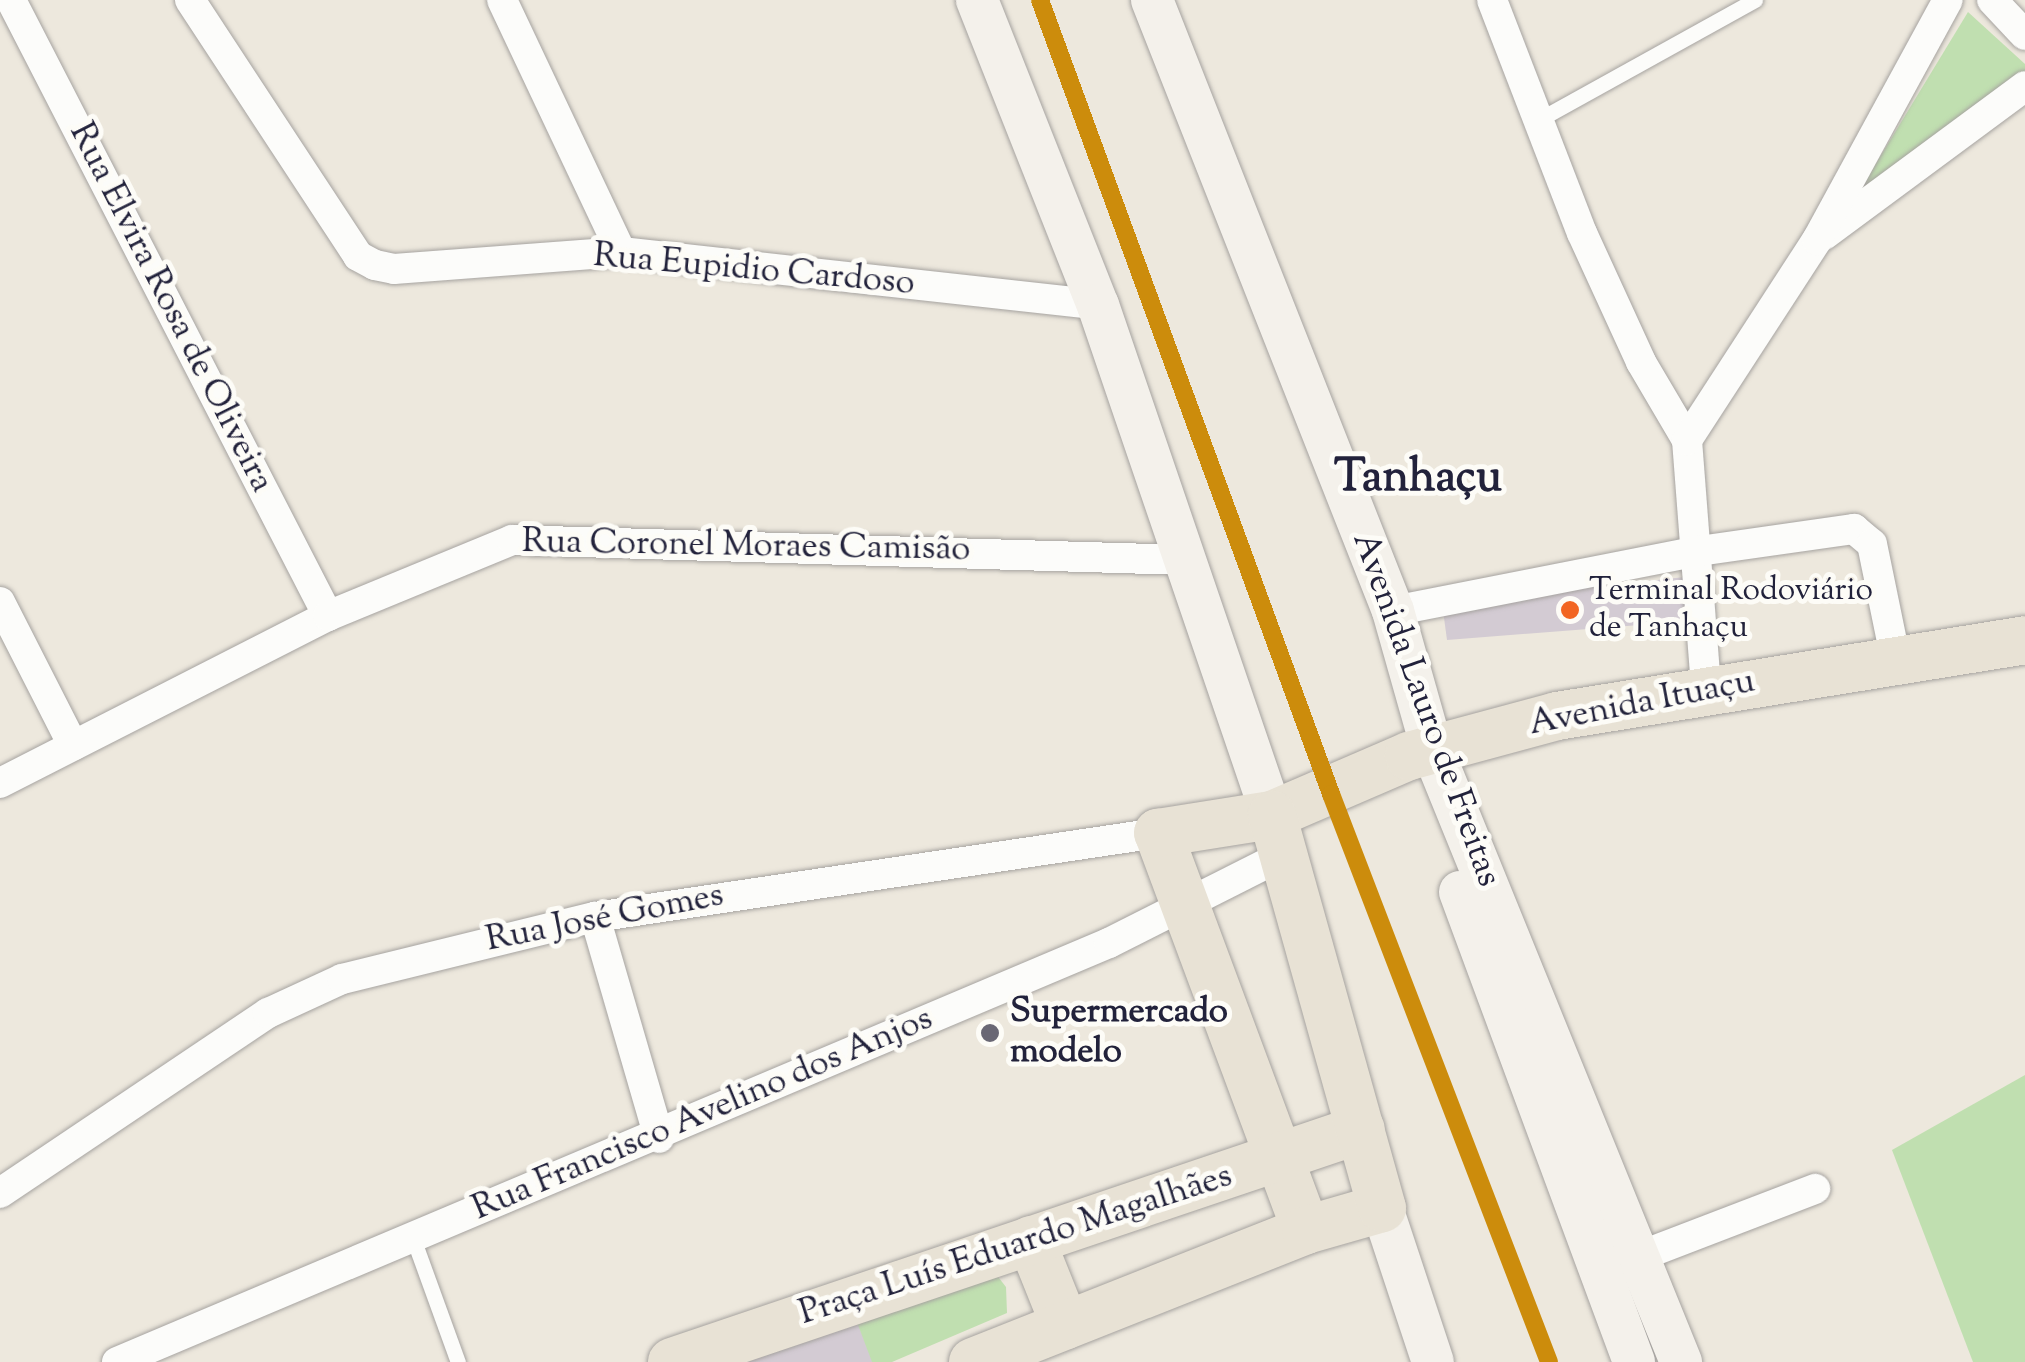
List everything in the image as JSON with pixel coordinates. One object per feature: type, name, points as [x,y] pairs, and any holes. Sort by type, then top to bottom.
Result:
[{"type":"main road","points":[[977,0],[1098,305],[1188,560],[1277,835],[1382,1208],[1433,1362]]},
{"type":"main road","name":"Avenida Lauro de Freitas","points":[[1152,0],[1393,611],[1421,752],[1620,1264],[1681,1362]]},
{"type":"main road","name":"Avenida Ituaçu","points":[[1277,835],[1421,752],[1557,716],[2025,640]]},
{"type":"main road","points":[[1158,833],[1306,1230]]},
{"type":"main road","name":"Rua José Gomes","points":[[1158,833],[1277,835]]},
{"type":"main road","name":"Praça Luís Eduardo Magalhães","points":[[672,1362],[1031,1240],[1282,1161],[1360,1130]]},
{"type":"main road","points":[[973,1362],[1306,1230],[1382,1208]]},
{"type":"main road","points":[[1031,1240],[1065,1324]]},
{"type":"main road","name":"Avenida Lauro de Freitas","points":[[1620,1264],[1634,1362]]},
{"type":"street","points":[[0,6],[11,0]]},
{"type":"street","name":"Rua Elvira Rosa de Oliveira","points":[[11,0],[328,616]]},
{"type":"street","name":"Rua Eupidio Cardoso","points":[[190,0],[358,256],[394,269],[621,252],[1098,305]]},
{"type":"street","points":[[502,0],[621,252]]},
{"type":"street","points":[[1492,0],[1582,233],[1641,362],[1687,440],[1706,690]]},
{"type":"street","points":[[1687,440],[1818,240],[1948,0]]},
{"type":"street","points":[[1992,0],[2025,35]]},
{"type":"street","points":[[1818,240],[2025,86]]},
{"type":"street","points":[[1393,611],[1698,551],[1863,532],[1872,544],[1896,661]]},
{"type":"street","name":"Rua Coronel Moraes Camisão","points":[[0,783],[328,616],[477,550],[562,536],[1188,560]]},
{"type":"street","points":[[0,602],[73,746]]},
{"type":"street","name":"Rua José Gomes","points":[[0,1193],[298,999],[411,958],[595,916],[1158,833]]},
{"type":"street","name":"Rua Francisco Avelino dos Anjos","points":[[117,1362],[659,1138],[1186,904],[1277,835]]},
{"type":"street","points":[[595,916],[659,1138]]},
{"type":"street","points":[[1620,1264],[1815,1188]]},
{"type":"lane","points":[[1540,119],[1755,0]]},
{"type":"lane","points":[[413,1238],[458,1362]]},
{"type":"green space","points":[[1968,12],[2025,64],[2025,75],[1858,193]]},
{"type":"green space","points":[[2025,1075],[2025,1362],[1973,1362],[1892,1150]]},
{"type":"green space","points":[[992,1269],[1006,1287],[1007,1313],[892,1362],[717,1362]]},
{"type":"building","name":"Terminal Rodoviário de Tanhaçu","points":[[1685,577],[1691,621],[1447,640],[1442,603]]},
{"type":"building","points":[[855,1317],[872,1362],[738,1362]]},
{"type":"transit line","points":[[1040,0],[1331,794],[1549,1362]]},
{"type":"place","name":"Terminal Rodoviário de Tanhaçu","points":[[1570,610]]},
{"type":"place","name":"Supermercado modelo","points":[[990,1033]]},
{"type":"district","name":"Tanhaçu","points":[[1418,480]]}]
